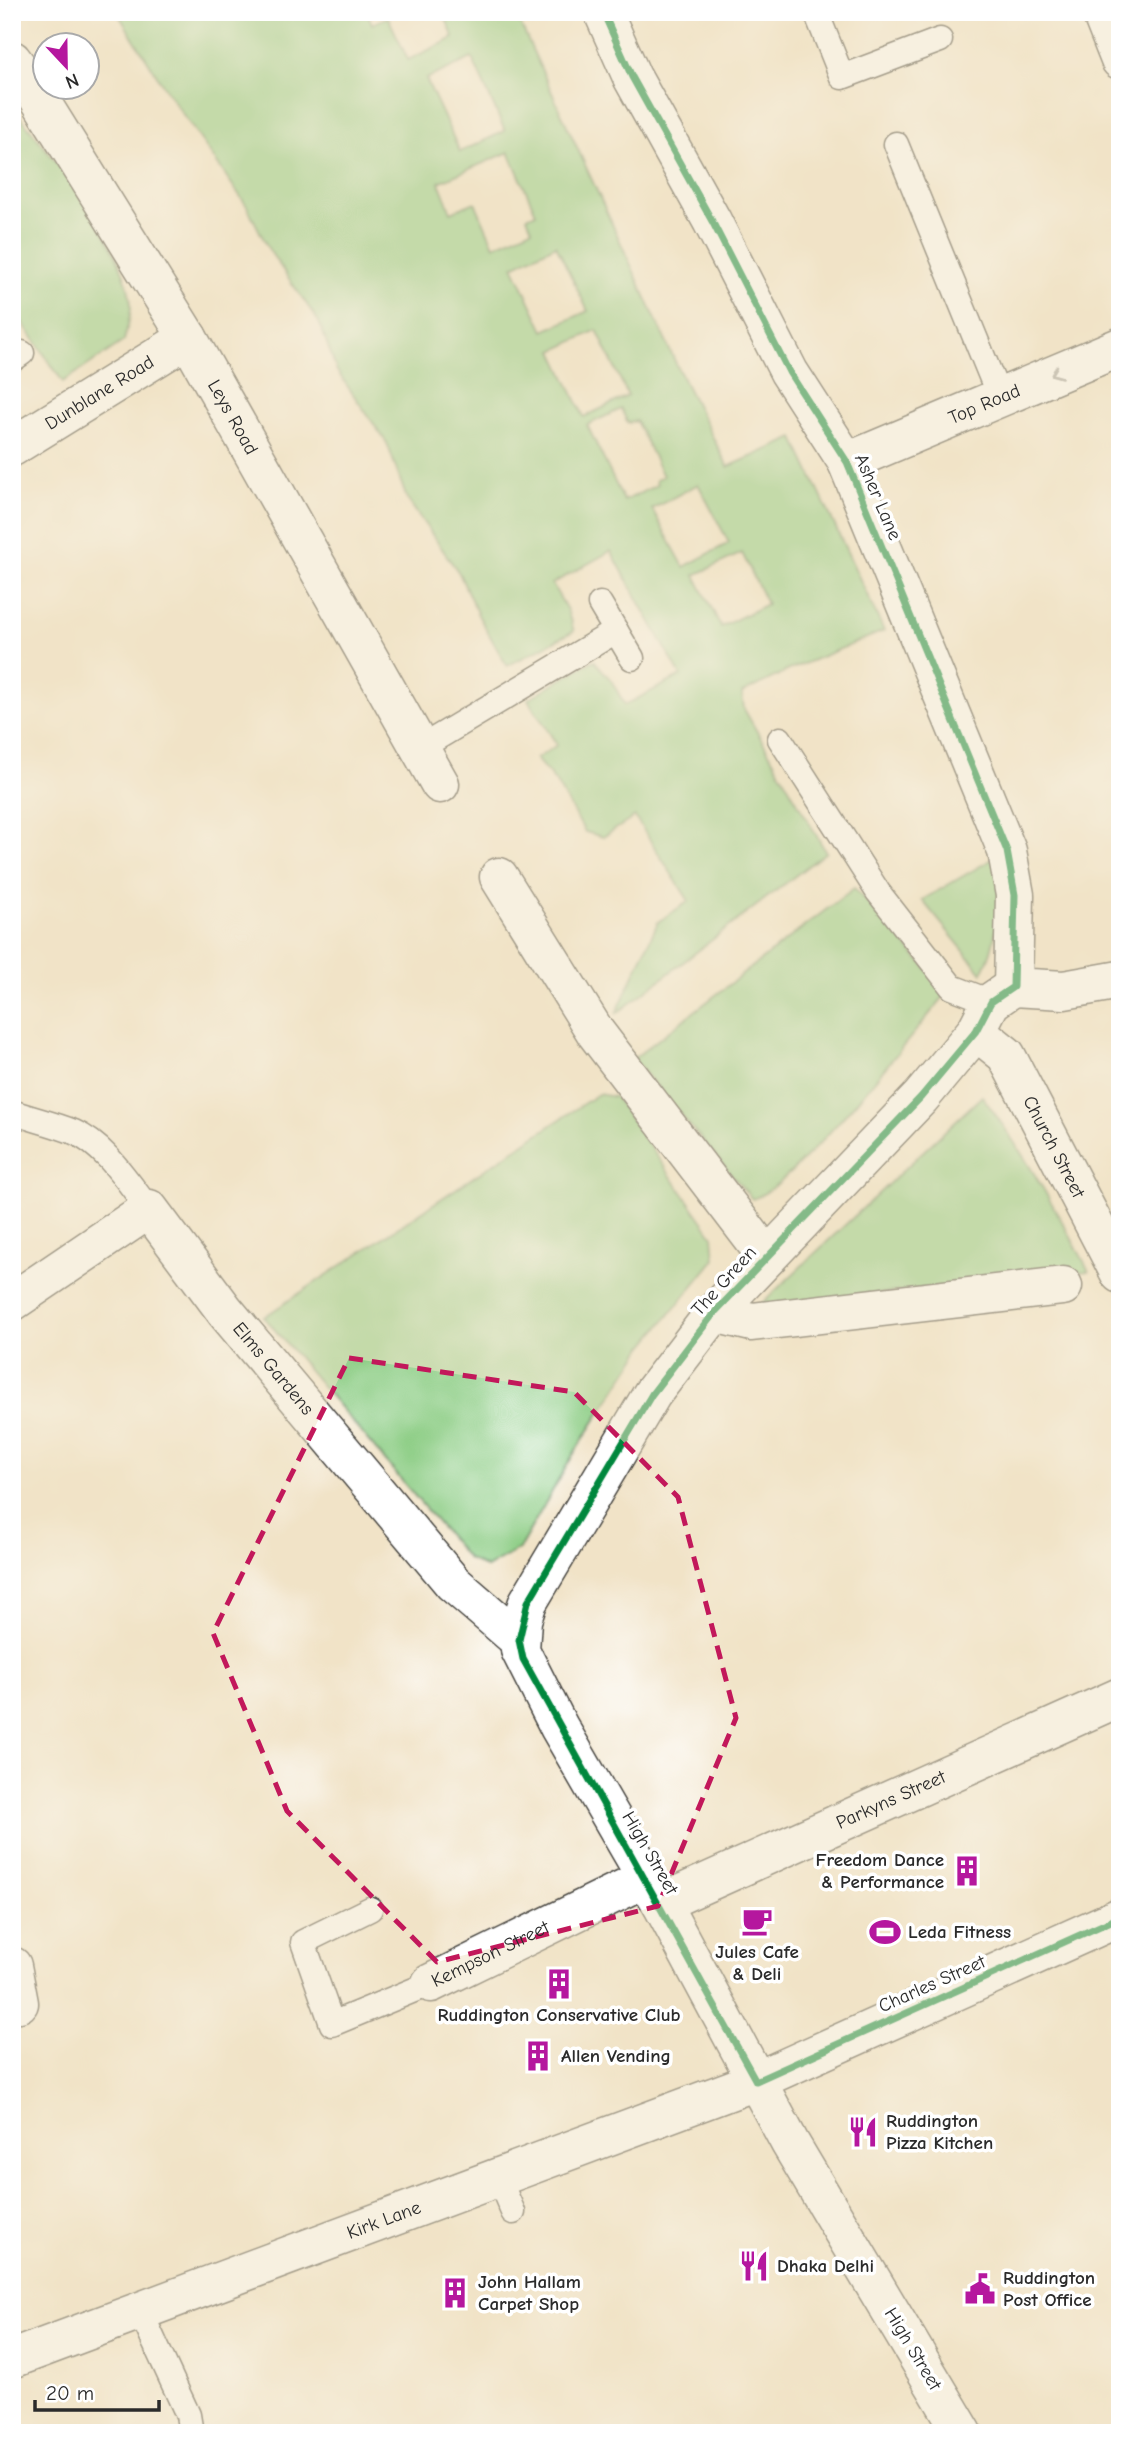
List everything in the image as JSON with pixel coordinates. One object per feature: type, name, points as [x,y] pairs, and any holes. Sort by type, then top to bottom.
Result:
[{"type":"street","name":"Asher Lane","points":[[603,12],[632,77],[712,221],[789,372],[848,461],[1007,851],[1015,895],[993,1007]]},
{"type":"street","points":[[1101,12],[1120,60]]},
{"type":"street","name":"Leys Road","points":[[12,60],[188,338],[440,784]]},
{"type":"street","name":"Dunblane Road","points":[[12,447],[188,338]]},
{"type":"street","name":"Top Road","points":[[848,461],[1120,347]]},
{"type":"street","name":"The Green","points":[[499,877],[596,1033],[766,1257]]},
{"type":"street","points":[[993,1007],[1120,980]]},
{"type":"street","name":"The Green","points":[[519,1640],[528,1602],[652,1394],[714,1313],[921,1097],[993,1007]]},
{"type":"street","name":"Church Street","points":[[993,1007],[1006,1055],[1117,1263]]},
{"type":"street","points":[[12,1302],[149,1209]]},
{"type":"street","name":"Elms Gardens","points":[[149,1209],[225,1311],[453,1583],[519,1640]]},
{"type":"street","name":"The Green","points":[[714,1313],[752,1322],[1063,1286]]},
{"type":"street","name":"High Street","points":[[519,1640],[523,1659],[559,1727],[653,1891],[790,2143],[963,2433]]},
{"type":"street","name":"Parkyns Street","points":[[653,1891],[1120,1697]]},
{"type":"street","name":"Kempson Street","points":[[431,1983],[653,1891]]},
{"type":"street","name":"Charles Street","points":[[757,2081],[1120,1917]]},
{"type":"street","points":[[12,1966],[19,2003]]},
{"type":"street","name":"Kirk Lane","points":[[12,2359],[757,2081]]},
{"type":"lane","points":[[816,12],[842,77],[940,40]]},
{"type":"lane","points":[[896,144],[999,396]]},
{"type":"lane","points":[[600,604],[632,658]]},
{"type":"lane","points":[[420,748],[616,631]]},
{"type":"lane","points":[[780,739],[878,892],[952,987],[993,1007]]},
{"type":"lane","points":[[12,1112],[73,1131],[88,1140],[102,1152],[149,1209]]},
{"type":"lane","name":"Kempson Street","points":[[370,1909],[303,1942],[332,2024],[431,1983]]},
{"type":"lane","points":[[498,2177],[513,2213]]},
{"type":"lane","points":[[140,2311],[188,2415],[191,2433]]},
{"type":"highlighted area","points":[[349,1358],[574,1392],[678,1497],[736,1718],[658,1906],[437,1962],[287,1811],[213,1633]]},
{"type":"green space","points":[[117,12],[367,12],[372,24],[388,17],[408,60],[454,38],[443,12],[515,12],[684,381],[728,467],[794,438],[884,631],[789,670],[742,693],[744,709],[826,852],[616,1014],[658,922],[689,901],[635,817],[603,837],[585,832],[555,781],[536,759],[557,745],[528,699],[594,660],[611,680],[625,705],[681,676],[611,551],[552,584],[567,610],[574,631],[507,666],[478,615],[459,573],[407,499],[387,443],[337,371],[319,322],[269,250],[247,206],[168,93]],"holes":[[[472,58],[505,131],[460,152],[426,79]],[[509,152],[536,213],[527,217],[532,229],[494,246],[475,202],[451,212],[439,182]],[[556,245],[588,311],[544,331],[513,266]],[[597,330],[628,396],[584,417],[553,351]],[[621,409],[628,423],[636,421],[663,476],[656,480],[657,485],[624,501],[587,425]],[[698,484],[729,543],[684,567],[652,509]],[[742,553],[767,604],[721,627],[695,575]]]},
{"type":"green space","points":[[12,106],[65,174],[101,227],[126,280],[131,304],[124,341],[63,382],[12,307]]},
{"type":"green space","points":[[1001,854],[996,930],[982,973],[922,900]]},
{"type":"green space","points":[[854,888],[948,992],[823,1140],[771,1189],[752,1199],[633,1059]]},
{"type":"green space","points":[[598,1094],[615,1097],[713,1236],[715,1259],[643,1347],[573,1455],[519,1549],[486,1568],[467,1558],[264,1317]]},
{"type":"green space","points":[[982,1096],[1039,1181],[1089,1271],[758,1307]]},
{"type":"cycle path","points":[[603,12],[632,77],[712,221],[789,372],[847,462],[1007,851],[1015,895],[1013,987],[991,1002],[976,1031],[921,1097],[714,1313],[652,1394],[528,1602],[519,1640],[523,1659],[756,2081],[1120,1917]]},
{"type":"place","name":"Freedom Dance & Performance","points":[[967,1871]]},
{"type":"place","name":"Jules Cafe & Deli","points":[[757,1921]]},
{"type":"place","name":"Leda Fitness","points":[[885,1932]]},
{"type":"place","name":"Ruddington Conservative Club","points":[[559,1984]]},
{"type":"place","name":"Allen Vending","points":[[538,2056]]},
{"type":"place","name":"Ruddington Pizza Kitchen","points":[[863,2132]]},
{"type":"place","name":"Dhaka Delhi","points":[[754,2266]]},
{"type":"place","name":"Ruddington Post Office","points":[[980,2289]]},
{"type":"place","name":"John Hallam Carpet Shop","points":[[455,2293]]}]
